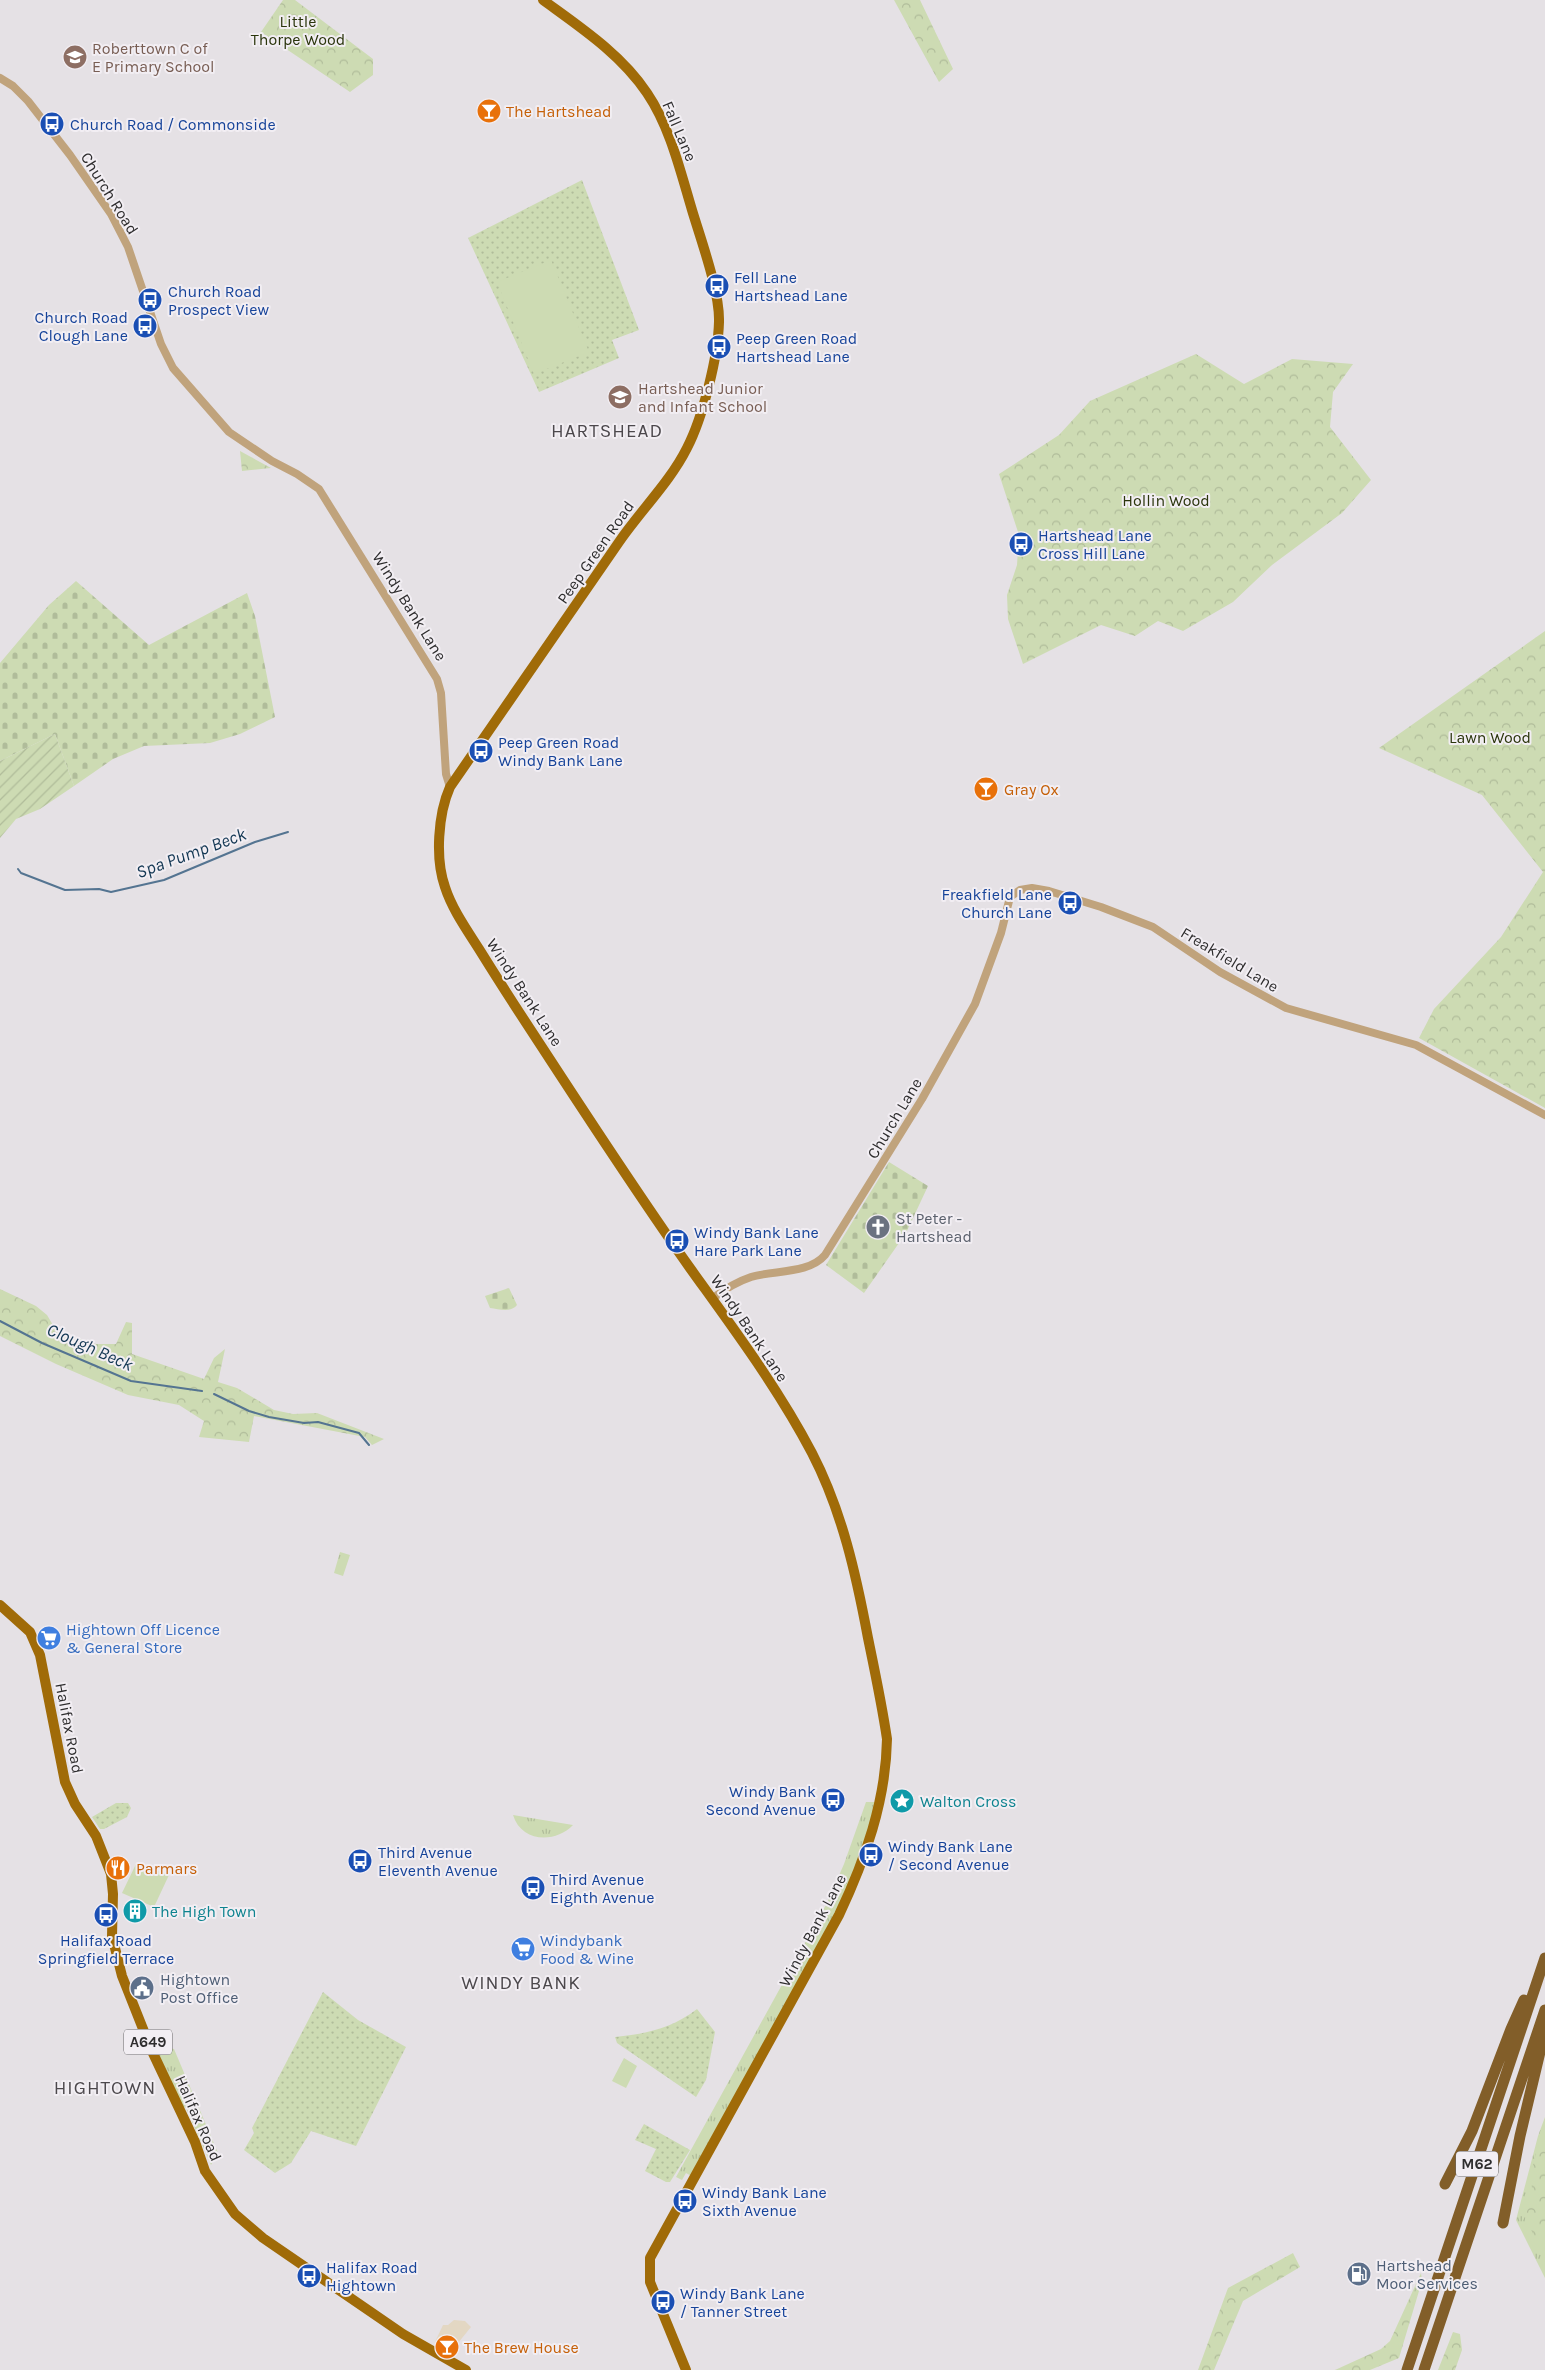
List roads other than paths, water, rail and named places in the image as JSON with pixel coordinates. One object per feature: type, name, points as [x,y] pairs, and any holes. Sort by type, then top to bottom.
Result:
[{"type":"highway","points":[[1445,2184],[1472,2131],[1511,2029],[1545,1957]]},
{"type":"highway","name":"M62","points":[[1407,2370],[1545,1957]]},
{"type":"highway","name":"M62","points":[[1424,2370],[1545,2010]]},
{"type":"highway","points":[[1503,2223],[1520,2136],[1545,2030]]},
{"type":"main road","name":"Fall Lane","points":[[543,0],[601,44],[627,68],[647,93],[664,126],[677,160],[712,279],[719,317]]},
{"type":"main road","name":"Peep Green Road","points":[[450,787],[638,514],[677,467],[689,445],[712,375],[719,317]]},
{"type":"main road","name":"Windy Bank Lane","points":[[450,787],[446,797],[439,855],[440,873],[446,891],[466,928],[523,1019],[614,1156],[713,1298],[789,1413],[830,1489],[854,1568],[884,1719],[887,1760],[870,1839],[851,1890],[650,2258],[650,2282],[686,2370]]},
{"type":"main road","name":"Halifax Road","points":[[0,1606],[30,1632],[40,1655],[65,1782],[75,1804],[96,1836],[111,1874],[113,1894],[112,1936],[122,1976],[151,2049],[195,2142],[205,2171],[235,2214],[263,2238],[403,2334],[466,2370]]},
{"type":"street","name":"Church Road","points":[[0,78],[13,86],[28,101],[70,155],[111,214],[128,247],[161,344]]},
{"type":"street","name":"Windy Bank Lane","points":[[161,344],[173,368],[229,432],[272,461],[297,474],[319,490],[437,679],[441,693],[446,774],[450,787]]},
{"type":"street","name":"Church Lane","points":[[713,1298],[732,1284],[763,1274],[818,1264],[826,1255],[922,1099],[975,1004],[1002,933],[1010,897],[1020,890],[1032,888]]},
{"type":"street","name":"Freakfield Lane","points":[[1032,888],[1101,907],[1154,927],[1220,972],[1286,1008],[1416,1045],[1545,1115]]},
{"type":"waterway","name":"Spa Pump Beck","points":[[18,869],[21,873],[65,890],[99,889],[111,892],[164,880],[255,842],[288,832]]},
{"type":"waterway","name":"Clough Beck","points":[[0,1321],[42,1343],[131,1381],[202,1391]]},
{"type":"waterway","name":"Clough Beck","points":[[214,1394],[249,1411],[269,1417],[304,1423],[318,1422],[359,1433],[369,1445]]},
{"type":"place","name":"Roberttown C of E Primary School","points":[[75,57]]},
{"type":"place","name":"The Hartshead","points":[[489,111]]},
{"type":"place","name":"Church Road / Commonside","points":[[52,124]]},
{"type":"place","name":"Fell Lane Hartshead Lane","points":[[717,286]]},
{"type":"place","name":"Church Road Prospect View","points":[[150,300]]},
{"type":"place","name":"Church Road Clough Lane","points":[[145,326]]},
{"type":"place","name":"Peep Green Road Hartshead Lane","points":[[719,347]]},
{"type":"place","name":"Hartshead Junior and Infant School","points":[[620,397]]},
{"type":"place","name":"Hartshead Lane Cross Hill Lane","points":[[1021,544]]},
{"type":"place","name":"Peep Green Road Windy Bank Lane","points":[[481,751]]},
{"type":"place","name":"Gray Ox","points":[[986,789]]},
{"type":"place","name":"Freakfield Lane Church Lane","points":[[1070,903]]},
{"type":"place","name":"St Peter - Hartshead","points":[[878,1227]]},
{"type":"place","name":"Windy Bank Lane Hare Park Lane","points":[[677,1241]]},
{"type":"place","name":"Hightown Off Licence & General Store","points":[[49,1638]]},
{"type":"place","name":"Windy Bank Second Avenue","points":[[833,1800]]},
{"type":"place","name":"Walton Cross","points":[[902,1801]]},
{"type":"place","name":"Windy Bank Lane / Second Avenue","points":[[871,1855]]},
{"type":"place","name":"Third Avenue Eleventh Avenue","points":[[360,1861]]},
{"type":"place","name":"Parmars","points":[[118,1868]]},
{"type":"place","name":"Third Avenue Eighth Avenue","points":[[533,1888]]},
{"type":"place","name":"The High Town","points":[[135,1911]]},
{"type":"place","name":"Halifax Road Springfield Terrace","points":[[106,1915]]},
{"type":"place","name":"Windybank Food & Wine","points":[[523,1949]]},
{"type":"place","name":"Hightown Post Office","points":[[142,1988]]},
{"type":"place","name":"Windy Bank Lane Sixth Avenue","points":[[685,2201]]},
{"type":"place","name":"Hartshead Moor Services","points":[[1359,2274]]},
{"type":"place","name":"Halifax Road Hightown","points":[[309,2276]]},
{"type":"place","name":"Windy Bank Lane / Tanner Street","points":[[663,2302]]},
{"type":"place","name":"The Brew House","points":[[447,2347]]},
{"type":"district","name":"HARTSHEAD","points":[[607,430]]},
{"type":"district","name":"WINDY BANK","points":[[521,1982]]},
{"type":"district","name":"HIGHTOWN","points":[[105,2087]]},
{"type":"park label","name":"Little Thorpe Wood","points":[[298,30]]},
{"type":"park label","name":"Hollin Wood","points":[[1166,500]]},
{"type":"park label","name":"Lawn Wood","points":[[1490,737]]}]
